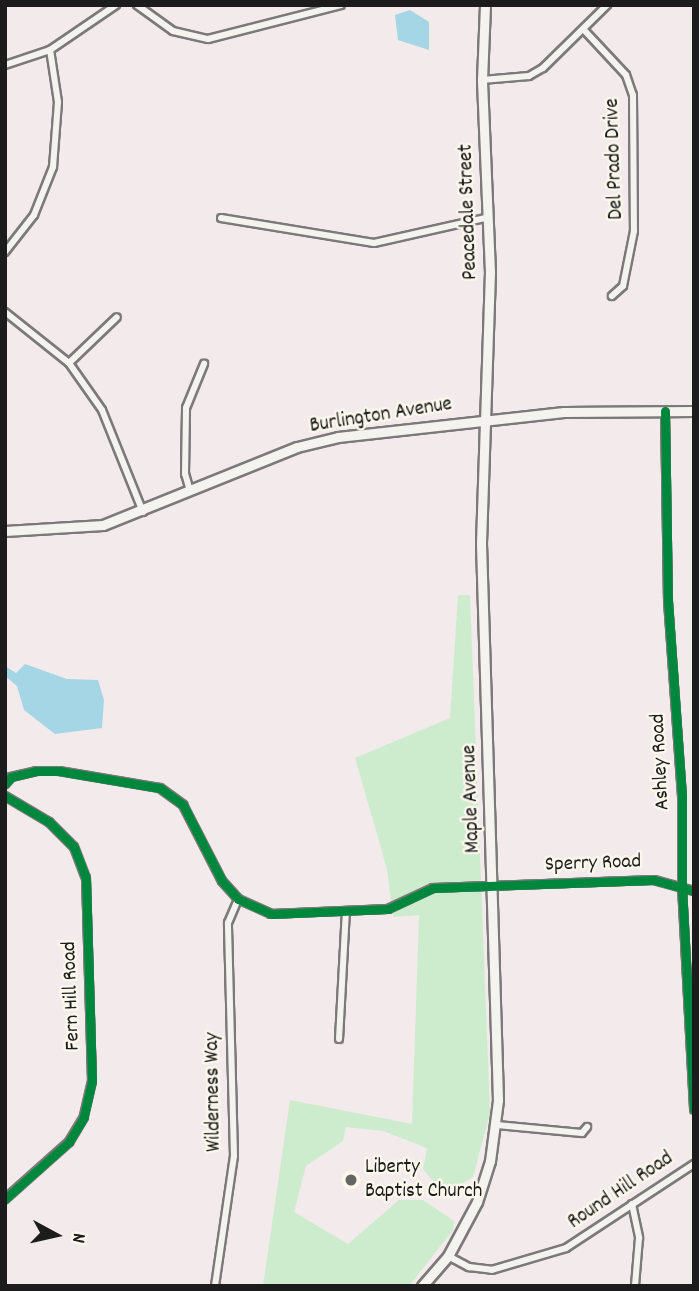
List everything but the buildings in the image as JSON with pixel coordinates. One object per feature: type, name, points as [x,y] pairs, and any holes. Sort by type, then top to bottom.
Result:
[{"type":"main road","name":"Peacedale Street","points":[[485,5],[482,80],[489,217],[486,418]]},
{"type":"main road","name":"Burlington Avenue","points":[[5,531],[86,528],[143,512],[320,441],[486,418],[694,411]]},
{"type":"main road","name":"Maple Avenue","points":[[422,1286],[448,1255],[477,1202],[497,1125],[481,543],[486,418]]},
{"type":"street","points":[[5,65],[50,50],[116,5]]},
{"type":"street","points":[[136,5],[173,31],[208,39],[341,5]]},
{"type":"street","points":[[482,80],[529,76],[585,31],[607,5]]},
{"type":"street","name":"Del Prado Drive","points":[[585,31],[626,75],[633,95],[634,231],[623,286],[612,296]]},
{"type":"street","points":[[5,253],[34,215],[53,167],[58,102],[50,50]]},
{"type":"street","points":[[221,218],[374,243],[489,217]]},
{"type":"street","points":[[5,313],[69,363],[103,410],[143,512]]},
{"type":"street","points":[[69,363],[117,317]]},
{"type":"street","points":[[190,491],[185,474],[186,408],[204,364]]},
{"type":"street","name":"Ashley Road","points":[[665,411],[668,601],[682,795],[682,887],[694,1110]]},
{"type":"street","points":[[5,784],[11,777],[36,771],[60,771],[160,788],[183,805],[222,881],[238,899]]},
{"type":"street","name":"Fern Hill Road","points":[[5,796],[57,830],[74,847],[86,878],[92,1081],[84,1117],[69,1142],[5,1199]]},
{"type":"street","name":"Sperry Road","points":[[238,899],[271,914],[388,909],[433,888],[654,880],[694,891]]},
{"type":"street","name":"Wilderness Way","points":[[215,1286],[234,1156],[228,923],[238,899]]},
{"type":"street","points":[[340,1039],[346,911]]},
{"type":"street","points":[[497,1125],[582,1133],[587,1127]]},
{"type":"street","name":"Round Hill Road","points":[[448,1255],[480,1270],[505,1267],[583,1240],[694,1164]]},
{"type":"street","points":[[632,1205],[639,1238],[635,1286]]},
{"type":"green space","points":[[458,595],[470,595],[490,1113],[473,1177],[454,1189],[432,1180],[423,1169],[427,1148],[383,1131],[346,1127],[343,1141],[306,1166],[294,1212],[348,1244],[399,1200],[423,1200],[454,1221],[453,1230],[409,1286],[263,1286],[290,1100],[412,1124],[419,915],[393,917],[387,869],[355,758],[450,718]]},
{"type":"water","points":[[410,10],[429,22],[429,50],[398,40],[395,15]]},
{"type":"water","points":[[25,664],[67,679],[98,680],[104,700],[102,728],[55,734],[24,710],[17,686],[5,676],[5,666],[16,673]]},
{"type":"cycle path","points":[[665,411],[668,601],[682,795],[682,887],[694,1110]]},
{"type":"cycle path","points":[[5,784],[11,777],[36,771],[59,771],[160,788],[183,805],[222,881],[238,899],[271,914],[388,909],[433,888],[654,880],[694,891]]},
{"type":"cycle path","points":[[5,796],[49,822],[74,847],[86,878],[92,1081],[84,1117],[69,1142],[5,1199]]},
{"type":"place","name":"Liberty Baptist Church","points":[[351,1180]]}]
